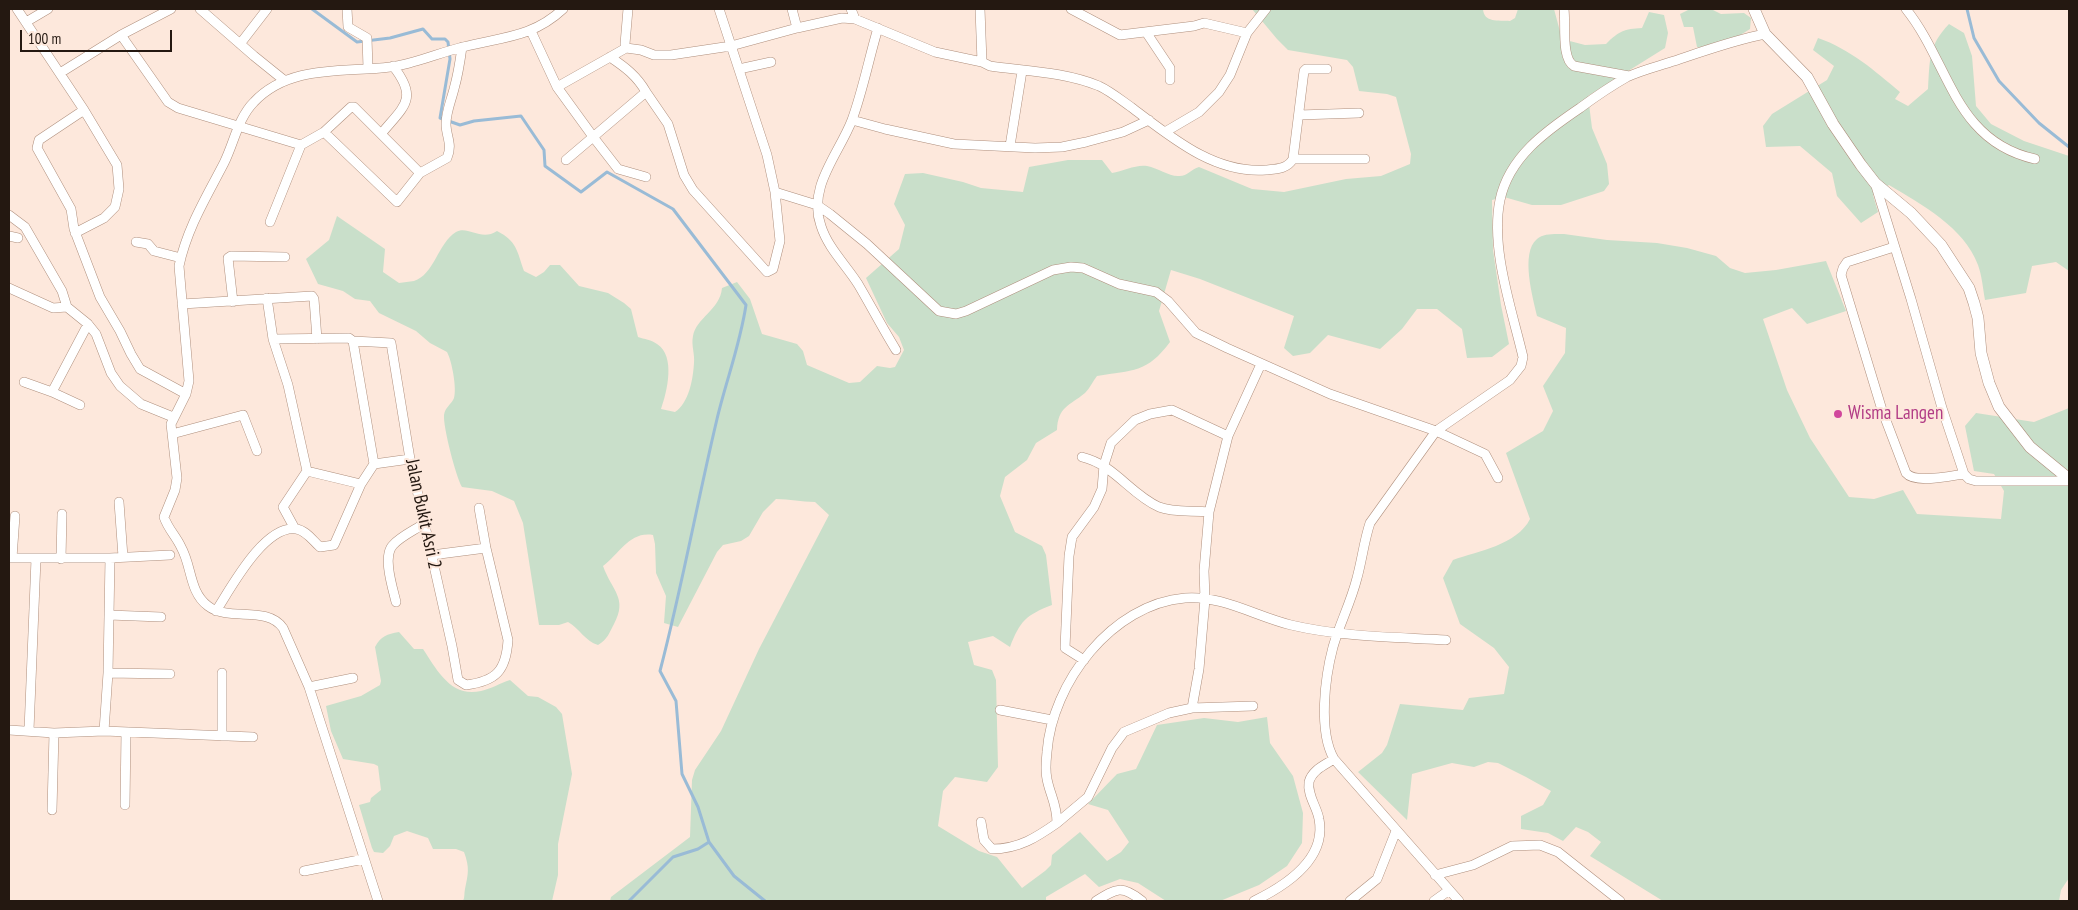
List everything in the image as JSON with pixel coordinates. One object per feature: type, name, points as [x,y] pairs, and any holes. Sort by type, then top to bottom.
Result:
[{"type":"street","points":[[17,9],[84,110],[115,159],[118,168],[119,189],[117,201],[111,212],[74,231]]},
{"type":"street","points":[[26,22],[48,9]]},
{"type":"street","points":[[60,73],[120,35],[171,9]]},
{"type":"street","points":[[200,9],[285,81]]},
{"type":"street","points":[[240,44],[267,9]]},
{"type":"street","points":[[347,9],[348,27],[367,41],[368,68]]},
{"type":"street","points":[[378,901],[309,687],[288,637],[279,622],[267,618],[216,611],[206,605],[196,593],[185,555],[167,526],[164,517],[176,485],[170,424],[186,394],[189,381],[179,266],[183,248],[200,208],[227,157],[239,126],[253,102],[265,92],[285,81],[311,73],[393,66],[459,48],[497,41],[531,31],[563,9]]},
{"type":"street","points":[[626,48],[628,9]]},
{"type":"street","points":[[610,57],[629,70],[640,82],[668,124],[684,175],[692,190],[767,272],[773,269],[780,242],[775,192],[767,155],[719,9]]},
{"type":"street","points":[[792,9],[797,28]]},
{"type":"street","points":[[850,9],[855,19]]},
{"type":"street","points":[[980,9],[982,62]]},
{"type":"street","points":[[1071,9],[1120,35],[1194,26],[1204,23],[1247,33]]},
{"type":"street","points":[[1165,132],[1199,112],[1219,92],[1233,67],[1247,33],[1266,9]]},
{"type":"street","points":[[1564,9],[1566,54],[1571,65],[1629,76]]},
{"type":"street","points":[[1754,9],[1765,34],[1807,77],[1848,148],[1876,183],[1911,214],[1946,252],[1968,288],[1974,303],[1978,318],[1981,353],[1989,383],[1999,407],[2030,447],[2069,480]]},
{"type":"street","points":[[1906,9],[1916,21],[1958,102],[1979,129],[2008,151],[2036,159]]},
{"type":"street","points":[[557,88],[626,48],[664,56],[731,46],[835,19],[855,19],[935,52],[982,62],[990,66],[1076,78],[1102,87],[1198,154],[1232,168],[1248,171],[1279,169],[1289,165],[1294,159],[1305,70],[1327,69]]},
{"type":"street","points":[[878,28],[852,120],[828,166],[822,181],[817,205],[821,227],[826,239],[858,286],[896,350]]},
{"type":"street","points":[[531,31],[557,88],[618,169],[646,177]]},
{"type":"street","points":[[1146,32],[1170,68],[1170,80]]},
{"type":"street","points":[[1458,901],[1334,759],[1326,735],[1326,685],[1334,646],[1358,578],[1370,522],[1421,449],[1436,431],[1510,380],[1521,366],[1523,357],[1502,264],[1498,230],[1500,202],[1505,180],[1518,161],[1539,138],[1591,100],[1629,76],[1740,40],[1765,34]]},
{"type":"street","points":[[120,35],[168,102],[178,108],[301,145]]},
{"type":"street","points":[[324,132],[397,202],[420,173],[447,158],[451,146],[446,125],[447,112],[458,72],[459,48]]},
{"type":"street","points":[[739,69],[771,62]]},
{"type":"street","points":[[382,134],[401,109],[407,97],[406,86],[393,66]]},
{"type":"street","points":[[1010,146],[1022,71]]},
{"type":"street","points":[[566,160],[646,92]]},
{"type":"street","points":[[270,222],[301,145],[324,132],[352,106],[420,173]]},
{"type":"street","points":[[84,110],[39,140],[37,146],[71,209],[74,231],[100,297],[140,369],[186,394]]},
{"type":"street","points":[[1299,114],[1359,113]]},
{"type":"street","points":[[852,120],[954,144],[1035,148],[1062,147],[1124,132],[1148,120]]},
{"type":"street","points":[[1294,159],[1364,159]]},
{"type":"street","points":[[1876,183],[1942,408],[1964,474],[1969,479],[1976,481],[2069,480]]},
{"type":"street","points":[[775,192],[817,205],[867,244],[939,311],[949,314],[966,311],[1053,270],[1071,267],[1083,268],[1119,284],[1156,292],[1168,301],[1196,333],[1261,364],[1330,394],[1436,431],[1485,454],[1498,478]]},
{"type":"street","points":[[9,215],[25,227],[62,291],[67,307],[88,324],[96,334],[111,373],[120,386],[141,404],[173,417]]},
{"type":"street","points":[[136,242],[148,244],[154,251],[181,258]]},
{"type":"street","points":[[1894,247],[1847,262],[1841,275],[1882,410],[1909,477],[1920,479],[1964,474]]},
{"type":"street","points":[[233,302],[228,258],[231,256],[285,257]]},
{"type":"street","points":[[9,288],[53,308],[67,307]]},
{"type":"street","points":[[182,304],[313,297],[318,339]]},
{"type":"street","points":[[267,298],[273,339],[288,385],[307,471],[282,507],[294,529]]},
{"type":"street","points":[[52,392],[88,324]]},
{"type":"street","points":[[216,611],[259,547],[277,533],[294,529],[304,531],[320,547],[334,545],[361,484],[374,464],[354,341],[349,338],[273,339]]},
{"type":"street","name":"Jalan Bukit Asri 2","points":[[354,341],[391,343],[410,459],[459,683],[466,685],[485,681],[502,669],[507,656],[508,640],[486,548]]},
{"type":"street","points":[[1192,708],[1205,599],[1205,546],[1209,512],[1228,436],[1261,364]]},
{"type":"street","points":[[24,382],[80,405]]},
{"type":"street","points":[[1084,660],[1066,648],[1069,556],[1072,537],[1094,507],[1102,489],[1104,465],[1111,443],[1135,420],[1150,414],[1172,410],[1228,436]]},
{"type":"street","points":[[172,434],[243,415],[257,451]]},
{"type":"street","points":[[1082,457],[1104,465],[1159,507],[1172,510],[1209,512]]},
{"type":"street","points":[[374,464],[410,459]]},
{"type":"street","points":[[307,471],[361,484]]},
{"type":"street","points":[[120,502],[123,557]]},
{"type":"street","points":[[432,555],[486,548],[479,508]]},
{"type":"street","points":[[61,559],[62,514]]},
{"type":"street","points":[[15,516],[11,558],[61,559],[170,555]]},
{"type":"street","points":[[396,602],[388,555],[391,547],[425,523]]},
{"type":"street","points":[[104,731],[108,673],[110,558]]},
{"type":"street","points":[[29,730],[36,559]]},
{"type":"street","points":[[1057,822],[1055,801],[1046,772],[1047,751],[1052,720],[1066,689],[1084,660],[1107,633],[1130,617],[1156,604],[1186,598],[1205,599],[1291,625],[1338,633],[1446,640]]},
{"type":"street","points":[[109,616],[161,617]]},
{"type":"street","points":[[108,673],[170,674]]},
{"type":"street","points":[[222,673],[222,736]]},
{"type":"street","points":[[309,687],[353,678]]},
{"type":"street","points":[[981,822],[984,840],[992,849],[1021,845],[1035,839],[1088,797],[1112,748],[1124,732],[1162,716],[1192,708],[1253,706]]},
{"type":"street","points":[[1000,710],[1026,717],[1052,720]]},
{"type":"street","points":[[9,730],[54,733],[104,731],[253,737]]},
{"type":"street","points":[[125,805],[126,732]]},
{"type":"street","points":[[52,810],[54,733]]},
{"type":"street","points":[[1254,901],[1296,875],[1312,857],[1319,839],[1320,830],[1319,820],[1309,790],[1309,783],[1316,771],[1334,759]]},
{"type":"street","points":[[1350,901],[1377,879],[1396,831]]},
{"type":"street","points":[[1435,875],[1473,865],[1512,846],[1540,845],[1558,852],[1620,901]]},
{"type":"street","points":[[304,871],[364,859]]},
{"type":"street","points":[[1096,901],[1122,889],[1128,890],[1142,901]]},
{"type":"street","points":[[1434,901],[1448,891]]},
{"type":"green space","points":[[1252,9],[1483,9],[1486,17],[1489,19],[1510,21],[1515,18],[1518,9],[1554,9],[1562,39],[1585,45],[1606,44],[1622,32],[1642,28],[1649,12],[1664,15],[1668,33],[1665,48],[1588,96],[1592,128],[1607,164],[1609,184],[1604,191],[1561,205],[1532,205],[1504,197],[1492,200],[1493,250],[1509,344],[1492,357],[1467,358],[1462,329],[1437,309],[1417,309],[1402,329],[1380,349],[1328,335],[1310,353],[1293,356],[1284,348],[1294,316],[1200,279],[1171,270],[1159,311],[1170,342],[1162,352],[1146,365],[1130,371],[1097,376],[1085,393],[1069,404],[1062,412],[1057,430],[1036,443],[1027,460],[1005,477],[1000,496],[1015,532],[1042,546],[1046,555],[1052,605],[1036,612],[1025,620],[1017,631],[1010,647],[993,636],[968,642],[974,665],[992,670],[996,680],[998,767],[987,782],[955,777],[943,791],[938,826],[979,851],[997,857],[1022,888],[1045,871],[1051,865],[1052,855],[1080,832],[1107,861],[1121,852],[1129,842],[1108,810],[1088,804],[1117,774],[1136,769],[1157,725],[1204,718],[1238,722],[1267,717],[1270,743],[1293,776],[1303,813],[1302,843],[1287,866],[1259,885],[1220,901],[1166,901],[1138,883],[1120,879],[1099,887],[1085,874],[1046,897],[1046,901],[610,901],[611,897],[690,837],[692,780],[695,770],[721,731],[759,649],[829,515],[815,502],[776,499],[763,512],[749,536],[741,541],[723,545],[717,552],[678,627],[664,623],[666,596],[656,573],[653,535],[638,536],[626,544],[603,566],[617,595],[619,607],[618,615],[609,633],[601,643],[598,645],[593,643],[568,622],[559,625],[539,625],[523,523],[514,501],[492,491],[462,487],[457,473],[444,421],[445,412],[455,394],[454,375],[447,352],[430,343],[416,331],[379,313],[370,301],[355,299],[343,291],[318,284],[306,259],[329,240],[337,216],[385,249],[383,272],[399,283],[421,278],[445,243],[456,232],[465,230],[486,235],[497,231],[509,239],[515,247],[524,271],[536,277],[550,265],[560,265],[579,286],[608,293],[631,309],[638,337],[657,344],[663,350],[666,357],[668,375],[666,393],[661,409],[675,412],[684,403],[691,383],[695,330],[717,302],[722,288],[737,282],[750,299],[762,334],[797,344],[803,351],[807,365],[849,383],[860,382],[877,366],[895,367],[904,350],[899,337],[887,323],[866,278],[899,249],[905,225],[894,204],[905,174],[923,173],[981,188],[1023,192],[1029,167],[1068,160],[1102,160],[1112,173],[1143,166],[1151,167],[1170,175],[1181,176],[1199,167],[1252,189],[1284,192],[1346,179],[1381,176],[1410,164],[1411,154],[1396,97],[1387,94],[1359,91],[1353,67],[1347,60],[1288,50]]},
{"type":"green space","points":[[1690,9],[1711,9],[1721,14],[1744,13],[1751,18],[1750,29],[1713,52],[1697,47],[1693,27],[1684,27],[1680,14]]},
{"type":"green space","points":[[1949,24],[1964,33],[1972,56],[1976,106],[1991,124],[2024,141],[2069,156],[2069,271],[2056,262],[2032,266],[2026,293],[1985,300],[1978,265],[1972,251],[1963,239],[1941,218],[1889,185],[1873,195],[1878,212],[1861,223],[1837,196],[1832,173],[1800,146],[1766,147],[1763,126],[1772,114],[1827,80],[1834,66],[1813,50],[1818,38],[1841,48],[1872,69],[1900,92],[1895,99],[1908,106],[1928,89],[1931,54],[1937,39]]},
{"type":"green space","points":[[1550,234],[1607,240],[1657,243],[1687,248],[1716,256],[1730,268],[1745,273],[1776,270],[1826,261],[1846,311],[1807,324],[1792,308],[1763,319],[1787,390],[1810,438],[1849,497],[1874,499],[1903,490],[1917,514],[2001,519],[2004,491],[1994,474],[1974,471],[1965,426],[1976,413],[2034,422],[2069,408],[2069,878],[2061,890],[2059,901],[1663,901],[1590,856],[1601,842],[1588,832],[1576,827],[1563,841],[1548,833],[1521,829],[1521,816],[1543,805],[1551,791],[1498,763],[1488,762],[1474,767],[1452,763],[1412,774],[1407,820],[1358,772],[1382,753],[1387,745],[1400,704],[1463,710],[1469,698],[1504,694],[1509,667],[1494,648],[1460,624],[1443,578],[1453,560],[1507,541],[1524,528],[1530,519],[1506,453],[1543,431],[1553,411],[1543,386],[1565,353],[1566,328],[1537,316],[1529,276],[1529,254],[1532,246],[1540,237]]},
{"type":"green space","points":[[399,632],[414,649],[423,649],[440,673],[453,686],[470,692],[481,691],[510,680],[528,696],[538,697],[556,707],[562,714],[572,774],[558,844],[558,875],[552,901],[463,901],[468,871],[464,852],[456,849],[433,849],[428,838],[407,831],[394,836],[390,846],[383,853],[374,852],[359,805],[370,802],[371,798],[381,790],[378,766],[343,759],[331,731],[326,706],[361,696],[380,685],[381,681],[375,647],[385,636]]},
{"type":"waterway","points":[[312,9],[357,42],[390,38],[423,29],[432,39],[445,39],[448,42],[450,59],[440,118],[460,125],[474,121],[521,116],[544,150],[545,166],[581,192],[607,172],[673,209],[746,305],[717,419],[660,671],[676,701],[682,774],[698,807],[709,842],[734,876],[765,901]]},
{"type":"waterway","points":[[1967,9],[1974,38],[1999,81],[2039,123],[2069,147]]},
{"type":"waterway","points":[[629,901],[673,857],[698,849],[709,842]]},
{"type":"place","name":"Wisma Langen","points":[[1838,414]]}]
